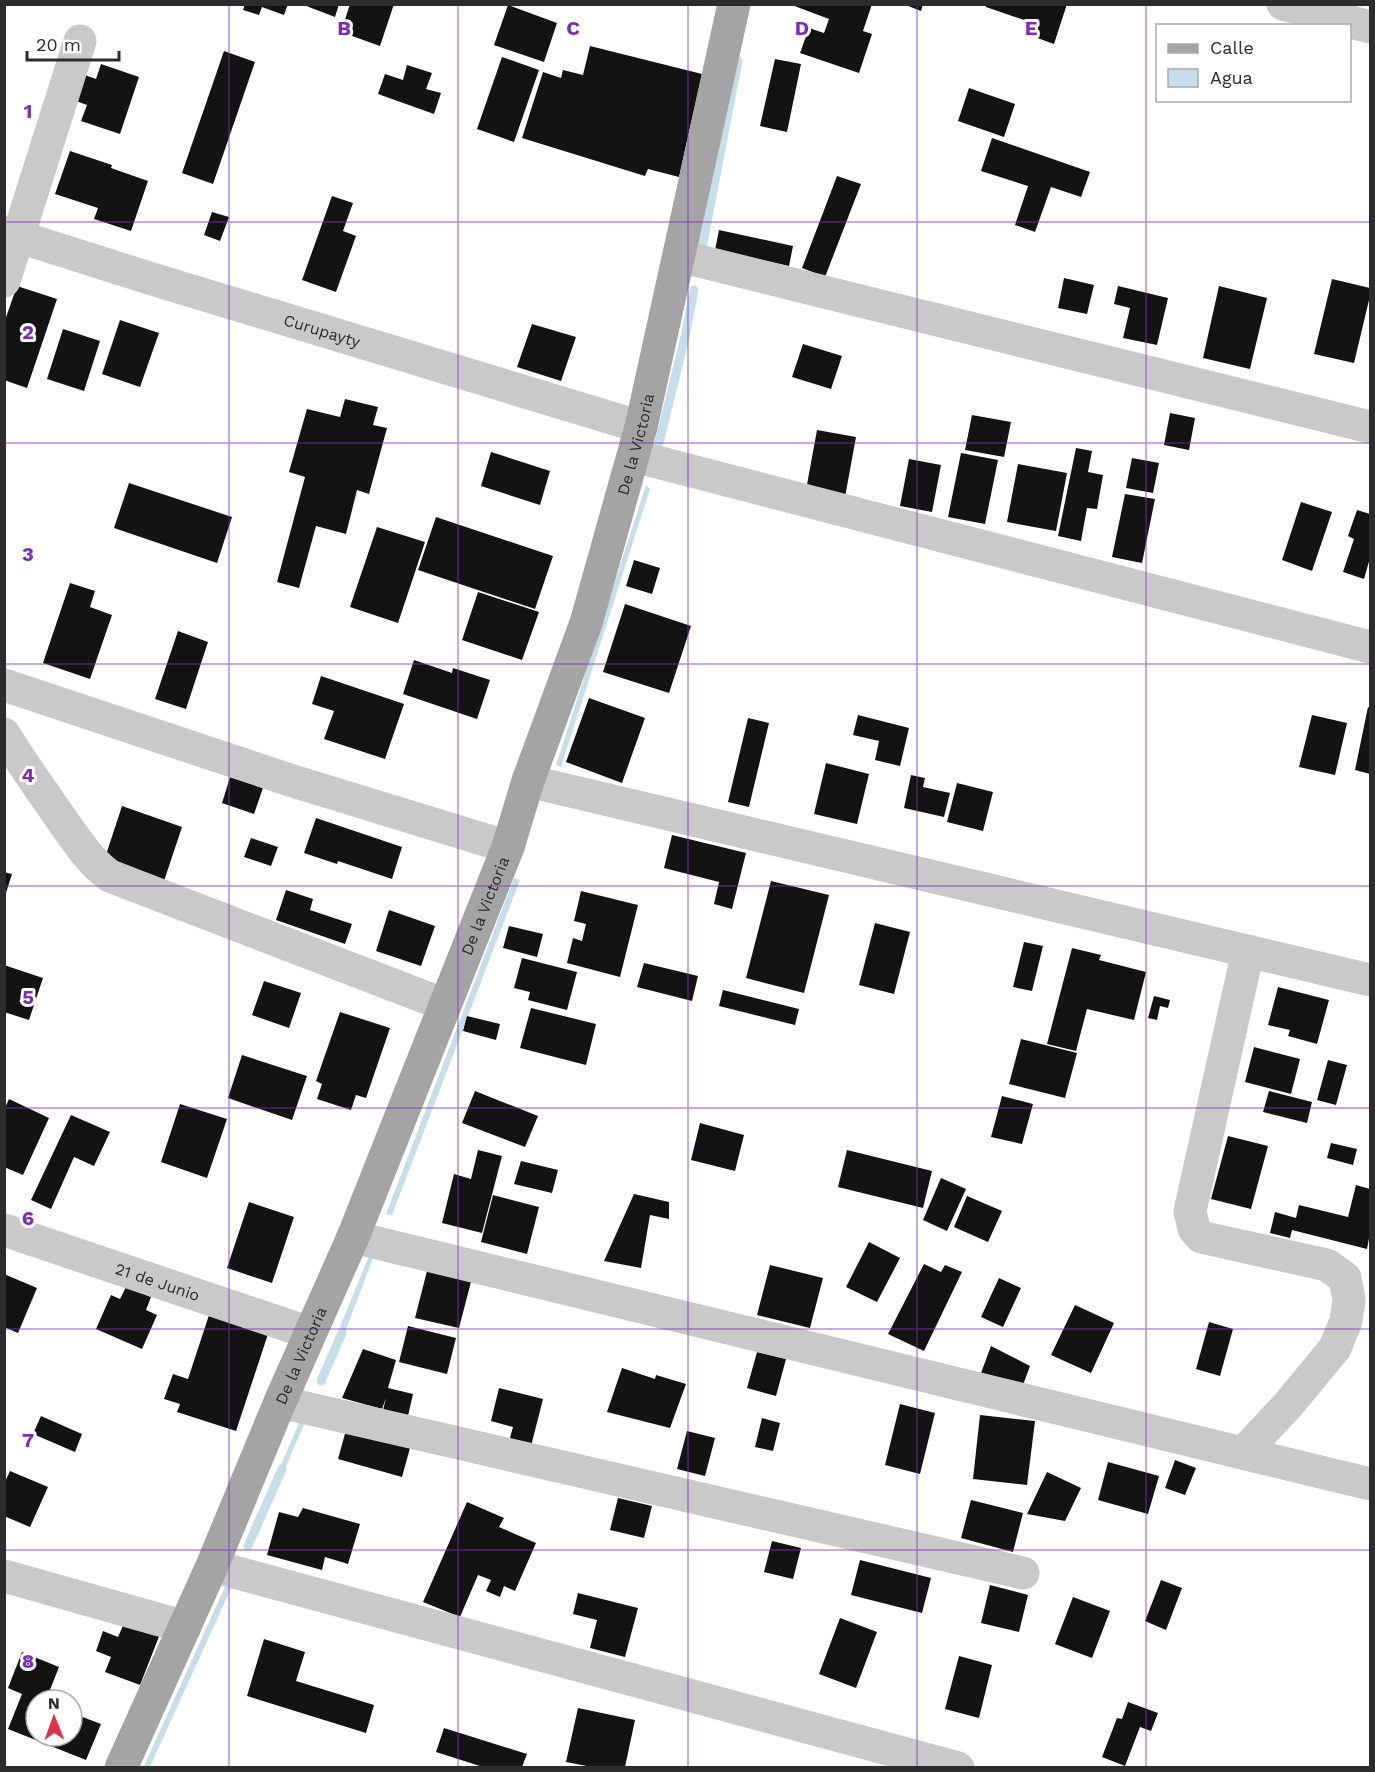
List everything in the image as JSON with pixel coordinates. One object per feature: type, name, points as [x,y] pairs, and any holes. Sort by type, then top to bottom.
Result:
[{"type":"main road","name":"De la Victoria","points":[[121,1767],[212,1566],[280,1402],[353,1238],[508,847],[528,781],[586,623],[638,441],[679,255],[729,6]]},
{"type":"street","points":[[1283,4],[1371,27]]},
{"type":"street","points":[[4,280],[12,235],[80,41]]},
{"type":"street","name":"Curupayty","points":[[12,235],[638,441],[1371,647]]},
{"type":"street","points":[[679,255],[1371,427]]},
{"type":"street","points":[[4,685],[293,781],[508,847]]},
{"type":"street","points":[[4,734],[82,849],[100,869],[110,876],[446,1005]]},
{"type":"street","points":[[528,781],[1371,980]]},
{"type":"street","points":[[1243,1453],[1288,1405],[1335,1348],[1346,1321],[1350,1300],[1345,1278],[1327,1265],[1202,1237],[1194,1229],[1190,1211],[1248,951]]},
{"type":"street","name":"21 de Junio","points":[[4,1230],[310,1333]]},
{"type":"street","points":[[353,1238],[1371,1484]]},
{"type":"street","points":[[280,1402],[1023,1573]]},
{"type":"street","points":[[212,1566],[958,1767]]},
{"type":"street","points":[[4,1576],[184,1627]]},
{"type":"water","points":[[646,485],[650,489],[561,767],[556,765]]},
{"type":"water","points":[[514,878],[520,880],[392,1215],[386,1214]]},
{"type":"water","points":[[369,1256],[373,1258],[341,1343],[334,1341]]},
{"type":"water","points":[[301,1418],[306,1420],[280,1480],[275,1479]]},
{"type":"water","points":[[228,1580],[234,1582],[150,1767],[143,1768]]},
{"type":"building","points":[[245,4],[288,4],[284,15],[262,7],[259,15],[243,10]]},
{"type":"building","points":[[301,4],[339,4],[335,17]]},
{"type":"building","points":[[350,4],[394,4],[380,46],[341,32]]},
{"type":"building","points":[[789,4],[872,4],[863,31],[872,34],[859,73],[800,53],[809,28],[824,33],[829,19]]},
{"type":"building","points":[[903,4],[923,4],[921,11]]},
{"type":"building","points":[[986,4],[1067,4],[1054,44],[1029,35],[1033,23],[986,7]]},
{"type":"building","points":[[508,5],[557,23],[544,62],[494,45]]},
{"type":"building","points":[[590,46],[702,74],[679,177],[648,169],[645,176],[522,138],[543,72],[561,78],[563,70],[583,75]]},
{"type":"building","points":[[224,51],[255,62],[213,184],[182,173]]},
{"type":"building","points":[[502,57],[539,70],[514,142],[477,129]]},
{"type":"building","points":[[775,59],[801,64],[787,132],[760,126]]},
{"type":"building","points":[[101,64],[139,77],[120,134],[81,121],[87,105],[65,97],[74,71],[96,79]]},
{"type":"building","points":[[407,65],[432,73],[426,89],[441,93],[434,114],[378,94],[385,74],[403,80]]},
{"type":"building","points":[[969,88],[1015,104],[1004,137],[958,121]]},
{"type":"building","points":[[992,138],[1090,172],[1081,197],[1051,187],[1035,232],[1015,225],[1028,186],[981,171]]},
{"type":"building","points":[[70,151],[112,165],[111,168],[148,181],[131,231],[94,219],[98,208],[55,194]]},
{"type":"building","points":[[837,176],[861,184],[825,277],[802,268]]},
{"type":"building","points":[[332,196],[353,203],[343,231],[356,236],[336,292],[302,280]]},
{"type":"building","points":[[212,212],[229,217],[220,241],[204,235]]},
{"type":"building","points":[[719,230],[793,246],[789,266],[715,250]]},
{"type":"building","points":[[1064,278],[1094,285],[1087,314],[1058,308]]},
{"type":"building","points":[[1332,279],[1370,288],[1354,363],[1314,354]]},
{"type":"building","points":[[17,286],[57,299],[27,388],[4,380],[4,323]]},
{"type":"building","points":[[1118,286],[1168,298],[1157,345],[1123,338],[1130,308],[1114,304]]},
{"type":"building","points":[[1219,286],[1267,298],[1250,369],[1203,358]]},
{"type":"building","points":[[120,320],[159,333],[140,387],[102,374]]},
{"type":"building","points":[[532,324],[576,337],[561,381],[517,367]]},
{"type":"building","points":[[63,329],[100,341],[84,391],[47,379]]},
{"type":"building","points":[[803,344],[842,356],[831,389],[792,377]]},
{"type":"building","points":[[345,399],[378,407],[373,425],[387,428],[369,494],[357,490],[346,534],[316,526],[299,588],[277,582],[305,477],[289,472],[307,409],[340,417]]},
{"type":"building","points":[[1170,413],[1195,418],[1189,450],[1164,445]]},
{"type":"building","points":[[972,415],[1011,422],[1004,457],[965,450]]},
{"type":"building","points":[[817,430],[856,437],[845,497],[806,490]]},
{"type":"building","points":[[1076,448],[1092,451],[1088,472],[1103,475],[1097,509],[1087,508],[1081,541],[1058,536]]},
{"type":"building","points":[[491,452],[550,471],[540,505],[481,486]]},
{"type":"building","points":[[961,453],[998,460],[985,524],[948,517]]},
{"type":"building","points":[[1132,458],[1159,463],[1153,493],[1126,488]]},
{"type":"building","points":[[909,459],[941,465],[932,512],[900,506]]},
{"type":"building","points":[[1018,464],[1067,473],[1056,531],[1007,522]]},
{"type":"building","points":[[129,483],[232,517],[217,563],[114,528]]},
{"type":"building","points":[[1125,494],[1155,499],[1142,563],[1112,557]]},
{"type":"building","points":[[1301,502],[1332,512],[1312,571],[1282,560]]},
{"type":"building","points":[[1357,510],[1370,514],[1370,558],[1364,579],[1343,572],[1354,539],[1348,536]]},
{"type":"building","points":[[436,517],[553,556],[535,609],[418,570]]},
{"type":"building","points":[[377,527],[425,542],[398,623],[350,607]]},
{"type":"building","points":[[634,560],[660,568],[652,594],[626,586]]},
{"type":"building","points":[[70,583],[95,591],[90,607],[112,615],[90,679],[43,663]]},
{"type":"building","points":[[478,592],[539,612],[522,660],[462,640]]},
{"type":"building","points":[[625,604],[691,626],[669,693],[603,672]]},
{"type":"building","points":[[178,631],[208,642],[186,709],[155,699]]},
{"type":"building","points":[[414,660],[452,673],[453,668],[490,680],[477,719],[403,694]]},
{"type":"building","points":[[321,676],[404,704],[385,759],[324,739],[334,711],[312,704]]},
{"type":"building","points":[[589,698],[645,718],[622,783],[566,762]]},
{"type":"building","points":[[1368,707],[1370,708],[1370,774],[1355,770]]},
{"type":"building","points":[[858,715],[909,728],[900,766],[875,760],[879,741],[853,735]]},
{"type":"building","points":[[1312,715],[1347,723],[1335,775],[1299,767]]},
{"type":"building","points":[[748,718],[769,723],[749,807],[728,802]]},
{"type":"building","points":[[826,763],[869,774],[857,824],[814,814]]},
{"type":"building","points":[[232,771],[265,782],[254,814],[222,803]]},
{"type":"building","points":[[911,775],[925,778],[923,787],[950,793],[944,817],[904,808]]},
{"type":"building","points":[[957,783],[993,792],[983,831],[947,822]]},
{"type":"building","points":[[122,806],[182,827],[163,884],[103,864]]},
{"type":"building","points":[[316,818],[402,847],[392,879],[338,861],[337,864],[304,853]]},
{"type":"building","points":[[672,835],[746,853],[732,909],[714,904],[719,882],[664,868]]},
{"type":"building","points":[[251,838],[278,847],[271,866],[244,857]]},
{"type":"building","points":[[4,872],[12,874],[5,896],[4,896]]},
{"type":"building","points":[[771,881],[829,895],[804,993],[746,978]]},
{"type":"building","points":[[286,890],[313,899],[310,910],[352,924],[345,944],[276,920]]},
{"type":"building","points":[[581,891],[638,905],[620,977],[567,963],[573,938],[582,941],[586,924],[574,921]]},
{"type":"building","points":[[389,910],[435,926],[421,966],[376,951]]},
{"type":"building","points":[[875,923],[910,932],[894,994],[859,985]]},
{"type":"building","points":[[509,926],[543,934],[537,957],[503,948]]},
{"type":"building","points":[[1024,942],[1043,946],[1032,991],[1013,987]]},
{"type":"building","points":[[1072,948],[1101,955],[1099,960],[1146,972],[1134,1020],[1087,1009],[1076,1051],[1047,1044]]},
{"type":"building","points":[[522,958],[577,972],[567,1010],[528,1000],[530,992],[514,988]]},
{"type":"building","points":[[644,963],[698,976],[692,1001],[637,987]]},
{"type":"building","points":[[4,965],[43,978],[29,1020],[4,1012]]},
{"type":"building","points":[[264,981],[301,993],[289,1028],[252,1015]]},
{"type":"building","points":[[1278,987],[1329,1000],[1317,1044],[1288,1036],[1290,1030],[1268,1025]]},
{"type":"building","points":[[723,990],[799,1009],[795,1025],[719,1006]]},
{"type":"building","points":[[1154,996],[1170,1000],[1168,1008],[1160,1006],[1157,1020],[1148,1018]]},
{"type":"building","points":[[531,1008],[596,1024],[586,1065],[520,1048]]},
{"type":"building","points":[[340,1012],[390,1028],[366,1098],[356,1095],[351,1110],[317,1099],[322,1084],[316,1081]]},
{"type":"building","points":[[467,1016],[500,1024],[496,1040],[463,1031]]},
{"type":"building","points":[[1021,1039],[1077,1053],[1065,1098],[1009,1084]]},
{"type":"building","points":[[1254,1047],[1300,1059],[1291,1094],[1245,1082]]},
{"type":"building","points":[[242,1055],[307,1076],[292,1120],[228,1098]]},
{"type":"building","points":[[1328,1060],[1347,1065],[1336,1105],[1317,1100]]},
{"type":"building","points":[[475,1091],[538,1116],[525,1147],[462,1123]]},
{"type":"building","points":[[1269,1091],[1312,1102],[1307,1123],[1263,1112]]},
{"type":"building","points":[[1002,1096],[1033,1104],[1022,1144],[991,1137]]},
{"type":"building","points":[[9,1099],[49,1118],[23,1175],[4,1167],[4,1110]]},
{"type":"building","points":[[180,1104],[227,1119],[207,1178],[161,1162]]},
{"type":"building","points":[[71,1115],[110,1132],[94,1166],[74,1157],[51,1209],[31,1200]]},
{"type":"building","points":[[700,1123],[744,1135],[735,1171],[691,1160]]},
{"type":"building","points":[[1228,1136],[1268,1146],[1251,1209],[1211,1199]]},
{"type":"building","points":[[1331,1143],[1357,1149],[1353,1165],[1327,1158]]},
{"type":"building","points":[[478,1150],[502,1156],[482,1233],[442,1223],[454,1174],[471,1179]]},
{"type":"building","points":[[847,1150],[932,1171],[923,1208],[838,1187]]},
{"type":"building","points":[[521,1161],[558,1170],[552,1193],[514,1184]]},
{"type":"building","points":[[941,1178],[966,1189],[947,1231],[923,1220]]},
{"type":"building","points":[[1356,1185],[1370,1189],[1370,1233],[1367,1249],[1292,1230],[1290,1238],[1270,1233],[1275,1212],[1296,1218],[1299,1205],[1348,1217]]},
{"type":"building","points":[[634,1194],[669,1202],[669,1219],[650,1215],[641,1268],[604,1261]]},
{"type":"building","points":[[493,1195],[539,1207],[527,1254],[481,1242]]},
{"type":"building","points":[[967,1196],[1002,1211],[988,1242],[954,1227]]},
{"type":"building","points":[[249,1202],[294,1217],[272,1283],[227,1268]]},
{"type":"building","points":[[869,1242],[900,1258],[877,1302],[846,1287]]},
{"type":"building","points":[[924,1264],[941,1272],[945,1265],[962,1272],[924,1351],[888,1334]]},
{"type":"building","points":[[770,1265],[823,1278],[810,1328],[757,1315]]},
{"type":"building","points":[[428,1267],[472,1278],[459,1328],[415,1318]]},
{"type":"building","points":[[4,1274],[37,1288],[18,1333],[4,1327]]},
{"type":"building","points":[[999,1278],[1021,1288],[1003,1327],[981,1317]]},
{"type":"building","points":[[126,1287],[151,1297],[146,1310],[157,1315],[142,1349],[96,1329],[111,1295],[120,1299]]},
{"type":"building","points":[[1075,1305],[1114,1323],[1091,1373],[1051,1355]]},
{"type":"building","points":[[210,1312],[269,1331],[236,1431],[177,1412],[180,1404],[164,1399],[173,1374],[188,1379]]},
{"type":"building","points":[[1209,1322],[1233,1329],[1220,1376],[1196,1369]]},
{"type":"building","points":[[408,1326],[456,1338],[447,1374],[399,1362]]},
{"type":"building","points":[[991,1346],[1030,1366],[1023,1385],[981,1373]]},
{"type":"building","points":[[363,1349],[396,1360],[388,1388],[413,1394],[408,1416],[383,1410],[386,1398],[382,1409],[342,1398]]},
{"type":"building","points":[[757,1352],[786,1359],[776,1396],[747,1388]]},
{"type":"building","points":[[622,1368],[655,1379],[656,1375],[686,1384],[670,1428],[607,1412]]},
{"type":"building","points":[[499,1388],[543,1399],[530,1450],[508,1445],[513,1427],[491,1421]]},
{"type":"building","points":[[900,1404],[935,1413],[920,1474],[885,1465]]},
{"type":"building","points":[[980,1415],[1035,1421],[1027,1485],[973,1479]]},
{"type":"building","points":[[41,1416],[82,1434],[75,1452],[33,1434]]},
{"type":"building","points":[[762,1418],[780,1423],[773,1451],[755,1447]]},
{"type":"building","points":[[346,1430],[410,1448],[402,1477],[338,1459]]},
{"type":"building","points":[[687,1431],[715,1438],[705,1476],[677,1469]]},
{"type":"building","points":[[1175,1460],[1196,1468],[1185,1495],[1165,1488]]},
{"type":"building","points":[[1108,1462],[1159,1476],[1148,1514],[1098,1500]]},
{"type":"building","points":[[10,1471],[48,1487],[30,1527],[4,1516],[4,1484]]},
{"type":"building","points":[[1047,1472],[1081,1488],[1065,1521],[1027,1514]]},
{"type":"building","points":[[618,1498],[652,1506],[644,1538],[610,1530]]},
{"type":"building","points":[[971,1500],[1023,1513],[1013,1552],[961,1538]]},
{"type":"building","points":[[467,1502],[504,1518],[499,1527],[536,1543],[515,1591],[504,1586],[500,1597],[486,1591],[491,1580],[478,1575],[460,1617],[423,1602]]},
{"type":"building","points":[[303,1508],[360,1524],[348,1564],[325,1557],[322,1570],[267,1555],[279,1512],[298,1517]]},
{"type":"building","points":[[772,1541],[801,1548],[793,1579],[764,1572]]},
{"type":"building","points":[[860,1560],[931,1578],[922,1613],[851,1595]]},
{"type":"building","points":[[1161,1580],[1182,1588],[1166,1630],[1145,1621]]},
{"type":"building","points":[[990,1585],[1028,1595],[1019,1632],[981,1623]]},
{"type":"building","points":[[578,1593],[638,1608],[625,1657],[590,1648],[597,1620],[573,1614]]},
{"type":"building","points":[[1073,1597],[1110,1611],[1092,1658],[1055,1644]]},
{"type":"building","points":[[840,1618],[877,1632],[856,1688],[819,1674]]},
{"type":"building","points":[[125,1621],[160,1634],[140,1685],[105,1672],[111,1657],[96,1651],[103,1631],[118,1637]]},
{"type":"building","points":[[264,1639],[305,1652],[296,1681],[374,1705],[366,1733],[247,1696]]},
{"type":"building","points":[[22,1652],[59,1667],[51,1688],[24,1688],[24,1735],[8,1729],[22,1694],[8,1688]]},
{"type":"building","points":[[959,1656],[992,1665],[979,1718],[945,1709]]},
{"type":"building","points":[[1128,1702],[1158,1713],[1151,1731],[1140,1727],[1125,1766],[1102,1757],[1117,1718],[1122,1719]]},
{"type":"building","points":[[578,1708],[635,1720],[625,1767],[592,1767],[566,1762]]},
{"type":"building","points":[[84,1718],[101,1724],[86,1760],[56,1748],[84,1748]]},
{"type":"building","points":[[444,1728],[527,1754],[522,1767],[483,1767],[436,1752]]},
{"type":"waterway","points":[[702,248],[738,61]]},
{"type":"waterway","points":[[659,443],[694,290]]},
{"type":"waterway","points":[[321,1381],[342,1333]]},
{"type":"waterway","points":[[248,1546],[282,1469]]}]
